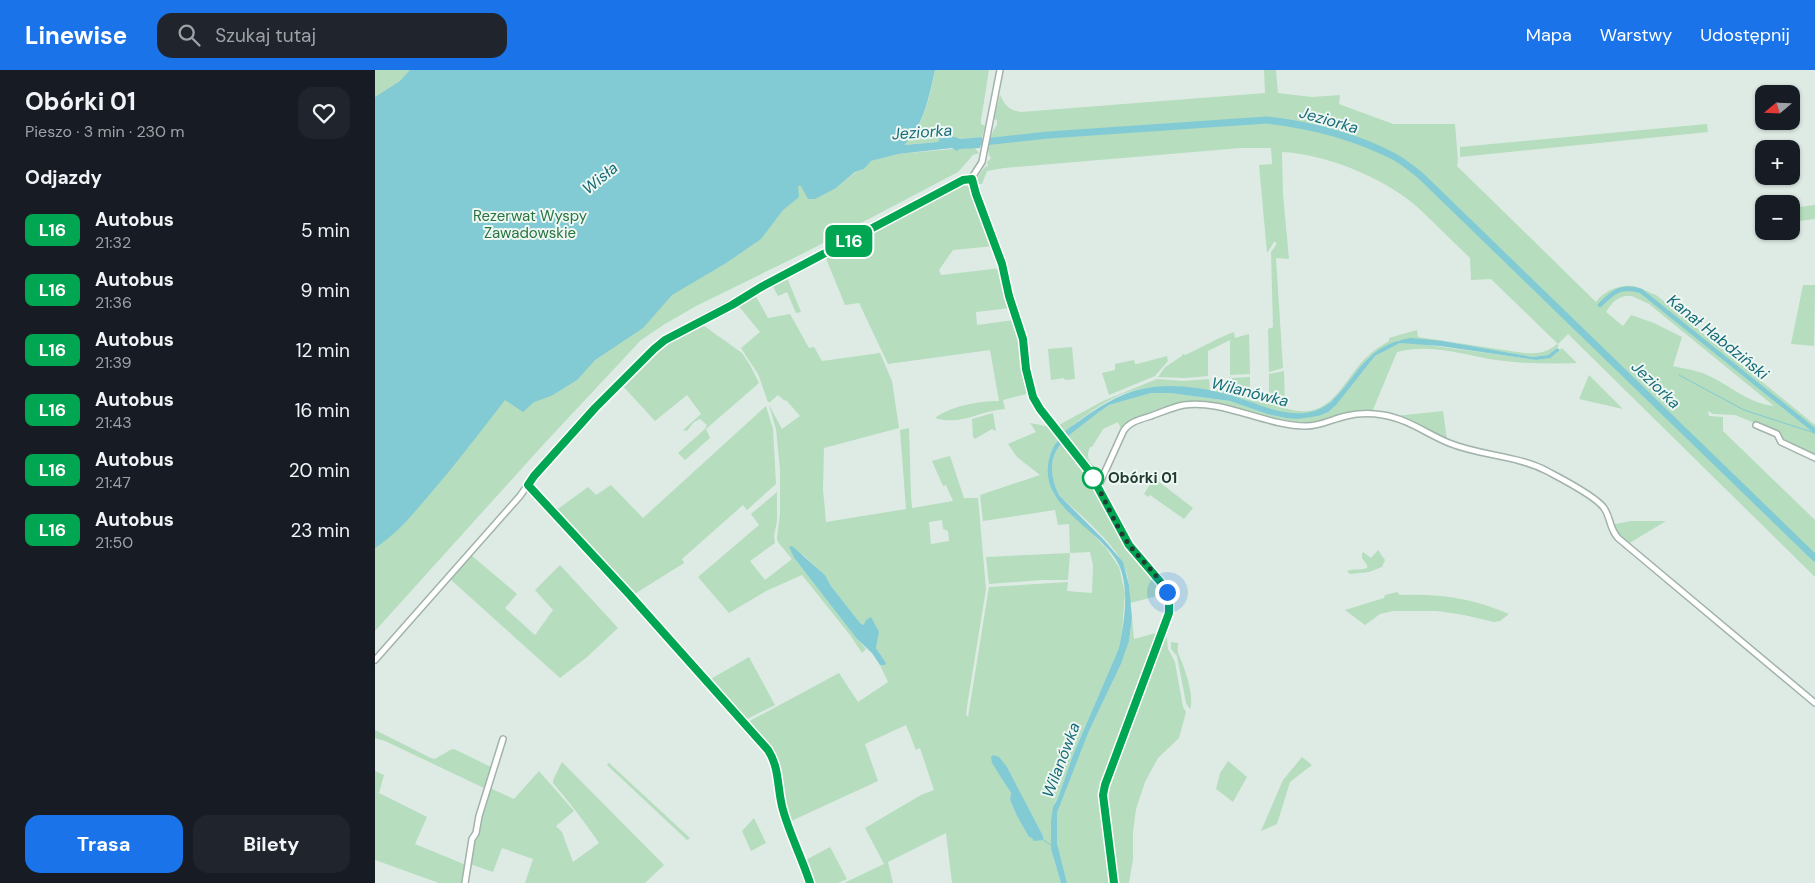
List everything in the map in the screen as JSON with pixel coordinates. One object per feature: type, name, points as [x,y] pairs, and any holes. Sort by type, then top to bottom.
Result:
[{"type":"street","points":[[1000,70],[983,155],[980,166],[972,179],[1002,264],[1009,296],[1023,339],[1026,369],[1033,397],[1063,440],[1089,471],[1129,545],[1163,585],[1168,596],[1170,609],[1105,785],[1103,795],[1114,883]]},
{"type":"street","points":[[375,660],[595,408],[644,358],[665,340],[963,180],[972,179]]},
{"type":"street","points":[[1098,487],[1127,426],[1135,421],[1184,405],[1215,407],[1273,422],[1305,426],[1317,426],[1344,416],[1357,414],[1381,415],[1408,422],[1456,445],[1528,463],[1547,471],[1597,500],[1604,508],[1610,527],[1618,538],[1815,703]]},
{"type":"street","points":[[1756,425],[1777,434],[1781,442],[1815,458]]},
{"type":"street","points":[[528,485],[628,593],[768,750],[775,766],[784,814],[810,883]]},
{"type":"street","points":[[465,883],[472,840],[476,833],[479,816],[503,738]]},
{"type":"green space","name":"Rezerwat Wyspy Zawadowskie","points":[[375,70],[921,70],[836,188],[856,172],[864,169],[871,161],[898,154],[974,147],[979,153],[973,155],[958,172],[804,253],[696,306],[641,340],[542,446],[375,631]]},
{"type":"green space","points":[[935,70],[989,70],[981,120],[981,124],[985,126],[982,137],[960,139],[944,135],[938,142],[903,145],[916,129],[925,111]]},
{"type":"green space","points":[[1264,70],[1276,70],[1278,93],[1312,97],[1340,95],[1339,104],[1393,124],[1455,124],[1457,166],[1596,302],[1607,292],[1623,286],[1634,286],[1656,295],[1815,425],[1815,456],[1783,442],[1777,432],[1735,415],[1713,414],[1708,411],[1709,416],[1723,417],[1723,431],[1815,520],[1815,577],[1568,334],[1558,344],[1491,279],[1471,280],[1470,258],[1415,205],[1370,176],[1316,157],[1282,152],[1283,195],[1289,259],[1276,258],[1283,368],[1269,372],[1268,329],[1273,327],[1271,252],[1276,242],[1274,242],[1267,253],[1259,165],[1272,164],[1271,148],[1241,148],[1004,168],[987,171],[982,184],[976,184],[976,179],[985,167],[988,166],[987,162],[991,158],[988,150],[991,136],[997,125],[997,120],[994,119],[1000,95],[1007,106],[1021,112],[1265,93]],"holes":[[[1625,296],[1632,296],[1649,304],[1774,406],[1747,398],[1703,373],[1673,366],[1682,337],[1654,323],[1631,315],[1623,326],[1606,312],[1616,300]]]},
{"type":"green space","points":[[1707,124],[1708,132],[1460,157],[1460,147]]},
{"type":"green space","points":[[964,182],[970,184],[994,246],[953,250],[939,270],[941,275],[1001,268],[1010,308],[976,312],[977,325],[1014,320],[1022,345],[1030,393],[1003,400],[1005,409],[962,419],[945,420],[935,418],[949,410],[965,405],[999,401],[990,350],[888,364],[859,303],[845,305],[825,256]]},
{"type":"green space","points":[[1815,205],[1815,219],[1800,221],[1800,207]]},
{"type":"green space","points":[[786,275],[801,312],[796,313],[787,292],[778,296],[771,283]]},
{"type":"green space","points":[[1803,285],[1815,285],[1814,346],[1791,344]]},
{"type":"green space","points":[[754,293],[768,318],[790,314],[809,348],[814,347],[822,361],[880,353],[892,381],[899,428],[824,448],[823,489],[826,522],[906,509],[900,430],[909,428],[912,508],[953,501],[946,485],[943,486],[932,461],[950,456],[964,498],[978,498],[986,589],[966,714],[968,717],[989,587],[1068,582],[1067,591],[1092,593],[1093,565],[1090,552],[1070,553],[1069,524],[1058,525],[1055,510],[983,521],[980,495],[1040,475],[1017,457],[1008,444],[1036,432],[1030,423],[1051,427],[1060,439],[1049,458],[1054,494],[1106,548],[1119,567],[1125,593],[1119,648],[1055,802],[1051,849],[1061,883],[952,883],[946,833],[888,862],[893,883],[844,883],[884,864],[865,828],[921,795],[934,790],[920,748],[916,750],[906,725],[865,744],[878,781],[789,822],[784,807],[776,759],[746,723],[839,673],[858,702],[888,682],[880,665],[886,663],[876,648],[879,632],[860,623],[831,586],[825,575],[802,554],[795,559],[866,649],[862,653],[802,575],[766,591],[729,613],[698,577],[759,525],[751,514],[777,492],[775,543],[750,561],[765,580],[792,559],[778,542],[777,538],[780,514],[780,469],[776,429],[769,405],[782,429],[800,416],[786,400],[778,395],[768,402],[758,374],[741,348],[760,332],[737,304]],"holes":[[[942,520],[943,529],[948,531],[949,541],[931,544],[929,522]],[[1007,767],[1039,829],[1043,836],[1028,835],[1017,816],[1010,800],[1011,793],[1003,780]]]},
{"type":"green space","points":[[700,323],[742,353],[759,383],[706,429],[710,438],[685,460],[678,453],[707,425],[700,419],[694,422],[687,431],[683,430],[701,414],[687,395],[655,421],[621,384],[658,348]]},
{"type":"green space","points":[[1417,330],[1418,337],[1524,353],[1542,352],[1557,344],[1559,346],[1548,355],[1533,357],[1443,341],[1399,340],[1369,357],[1335,398],[1325,407],[1311,413],[1289,414],[1215,392],[1217,390],[1231,390],[1232,378],[1250,377],[1250,400],[1269,404],[1269,374],[1284,371],[1285,408],[1301,411],[1315,410],[1335,396],[1360,364],[1372,352],[1389,341],[1389,338]]},
{"type":"green space","points":[[1234,332],[1235,338],[1249,334],[1250,374],[1230,375],[1230,340],[1208,351],[1208,376],[1186,378],[1158,377],[1165,367],[1182,356],[1182,354],[1185,355]]},
{"type":"green space","points":[[1406,342],[1536,360],[1550,357],[1562,348],[1577,363],[1516,362],[1434,349],[1397,352],[1372,412],[1348,413],[1316,425],[1289,423],[1195,404],[1133,420],[1126,423],[1121,429],[1118,422],[1103,429],[1088,452],[1090,462],[1105,471],[1102,475],[1092,473],[1067,437],[1109,405],[1151,393],[1170,393],[1230,401],[1267,414],[1286,418],[1318,416],[1359,376],[1375,356],[1400,343]]},
{"type":"green space","points":[[1072,347],[1075,379],[1051,380],[1048,349]]},
{"type":"green space","points":[[1167,356],[1168,361],[1155,376],[1109,395],[1102,373],[1115,370],[1115,364],[1134,360],[1135,364],[1137,364]]},
{"type":"green space","points":[[1589,375],[1623,409],[1579,399]]},
{"type":"green space","points":[[1157,379],[1183,381],[1209,379],[1210,391],[1186,387],[1161,387],[1137,390],[1125,393],[1107,402],[1062,433],[1057,426],[1103,401]]},
{"type":"green space","points":[[766,406],[773,429],[776,484],[747,510],[743,505],[682,559],[684,563],[633,595],[555,511],[588,487],[596,495],[611,485],[643,518]]},
{"type":"green space","points":[[1443,411],[1447,440],[1421,426],[1395,416]]},
{"type":"green space","points":[[993,413],[996,431],[992,429],[975,439],[973,437],[972,419]]},
{"type":"green space","points":[[1063,442],[1091,479],[1127,545],[1162,586],[1165,594],[1130,603],[1128,577],[1117,554],[1093,527],[1059,495],[1056,488],[1052,467],[1055,454]]},
{"type":"green space","points":[[1154,478],[1193,508],[1184,519],[1150,495],[1148,497],[1144,494]]},
{"type":"green space","points":[[1631,521],[1666,521],[1628,544],[1611,525]]},
{"type":"green space","points":[[1378,550],[1385,560],[1382,567],[1369,572],[1350,574],[1347,571],[1367,568],[1362,558],[1363,552],[1371,558]]},
{"type":"green space","points":[[1070,553],[1068,580],[989,584],[986,557]]},
{"type":"green space","points":[[471,555],[517,594],[505,608],[535,635],[553,610],[535,590],[560,565],[618,628],[587,657],[560,678],[450,579]]},
{"type":"green space","points":[[1397,592],[1400,595],[1429,595],[1456,598],[1482,604],[1509,614],[1500,621],[1494,622],[1437,611],[1393,611],[1380,614],[1365,625],[1345,610]]},
{"type":"green space","points":[[1132,618],[1134,639],[1158,634],[1101,788],[1112,883],[1067,883],[1057,843],[1057,813],[1089,731],[1121,664],[1129,641]]},
{"type":"green space","points":[[1162,635],[1167,638],[1168,649],[1175,662],[1183,707],[1186,712],[1179,738],[1158,758],[1145,782],[1136,809],[1133,832],[1133,859],[1129,883],[1116,883],[1106,797],[1107,785]]},
{"type":"green space","points":[[1171,642],[1178,643],[1178,652],[1190,689],[1190,709],[1186,703],[1177,656],[1171,649]]},
{"type":"green space","points":[[749,657],[775,705],[745,720],[709,680]]},
{"type":"green space","points":[[375,730],[431,758],[435,759],[454,749],[493,768],[486,789],[375,738]]},
{"type":"green space","points":[[1302,757],[1312,765],[1290,782],[1277,824],[1261,831],[1283,780]]},
{"type":"green space","points":[[1228,761],[1247,777],[1233,802],[1216,789],[1220,773]]},
{"type":"green space","points":[[562,762],[664,865],[645,883],[525,883],[533,859],[502,848],[493,872],[470,864],[480,818],[490,788],[514,799],[539,771],[574,811],[556,826],[562,832],[573,862],[599,843],[553,783]]},
{"type":"green space","points":[[609,763],[690,838],[687,840],[607,765]]},
{"type":"green space","points":[[375,771],[384,775],[379,793],[427,817],[415,844],[466,865],[463,883],[439,883],[375,860]]},
{"type":"green space","points":[[754,818],[766,843],[751,851],[742,831]]},
{"type":"green space","points":[[830,847],[847,879],[838,883],[812,883],[804,861]]},
{"type":"water","name":"Rezerwat Wyspy Zawadowskie","points":[[410,70],[935,70],[921,120],[904,145],[938,142],[941,136],[952,136],[960,139],[982,137],[980,148],[959,149],[957,151],[952,148],[898,154],[871,161],[864,169],[855,172],[836,188],[815,199],[808,199],[801,186],[798,186],[799,197],[783,210],[761,239],[726,263],[672,295],[643,328],[595,360],[577,380],[551,396],[534,402],[523,412],[505,400],[459,460],[417,509],[398,530],[375,548],[375,97],[400,81]]},
{"type":"water","points":[[1411,338],[1443,341],[1533,357],[1548,355],[1557,348],[1560,350],[1550,358],[1536,360],[1440,346],[1400,343],[1375,356],[1336,405],[1328,412],[1318,416],[1297,419],[1286,418],[1267,414],[1230,401],[1170,393],[1151,393],[1109,405],[1067,437],[1062,433],[1116,398],[1140,389],[1153,387],[1173,386],[1204,389],[1283,412],[1308,413],[1320,409],[1331,402],[1374,354],[1384,347]]},
{"type":"water","points":[[1060,439],[1063,442],[1055,454],[1052,467],[1056,488],[1059,495],[1123,562],[1129,585],[1132,618],[1129,641],[1121,664],[1089,731],[1057,813],[1057,843],[1067,883],[1061,883],[1051,849],[1053,807],[1119,648],[1125,596],[1119,565],[1111,552],[1064,507],[1055,495],[1049,481],[1048,466],[1050,455]]},
{"type":"water","points":[[792,546],[825,575],[831,586],[860,623],[864,625],[866,620],[871,617],[879,632],[876,648],[886,663],[885,665],[880,665],[872,653],[857,639],[795,559],[789,547]]},
{"type":"water","points":[[993,755],[999,757],[1007,767],[1043,836],[1043,840],[1034,841],[1029,837],[1010,800],[1011,793],[992,763],[991,757]]},
{"type":"waterway","name":"Jeziorka","points":[[974,143],[1048,135],[1267,120],[1332,132],[1393,156],[1421,176],[1815,558]]},
{"type":"waterway","name":"Kanał Habdziński","points":[[1600,305],[1618,290],[1634,289],[1641,291],[1815,431]]},
{"type":"waterway","points":[[1679,375],[1744,410],[1815,433]]},
{"type":"waterway","points":[[1042,839],[1051,845]]},
{"type":"bus line","name":"L16","points":[[810,883],[781,805],[779,782],[773,759],[768,750],[628,593],[528,485],[595,408],[644,358],[665,340],[732,305],[763,286],[968,179],[972,179],[999,253],[1009,296],[1023,339],[1026,369],[1033,397],[1040,409],[1089,471],[1122,534],[1163,585],[1169,600],[1169,613],[1107,776],[1103,795],[1114,883]]},
{"type":"place","name":"Obórki 01","points":[[1093,478]]},
{"type":"route","points":[[1093,478],[1129,545],[1167,592]]},
{"type":"water label","name":"Wisła","points":[[600,178]]},
{"type":"water label","name":"Wilanówka","points":[[1250,392]]},
{"type":"water label","name":"Wilanówka","points":[[1061,760]]}]
